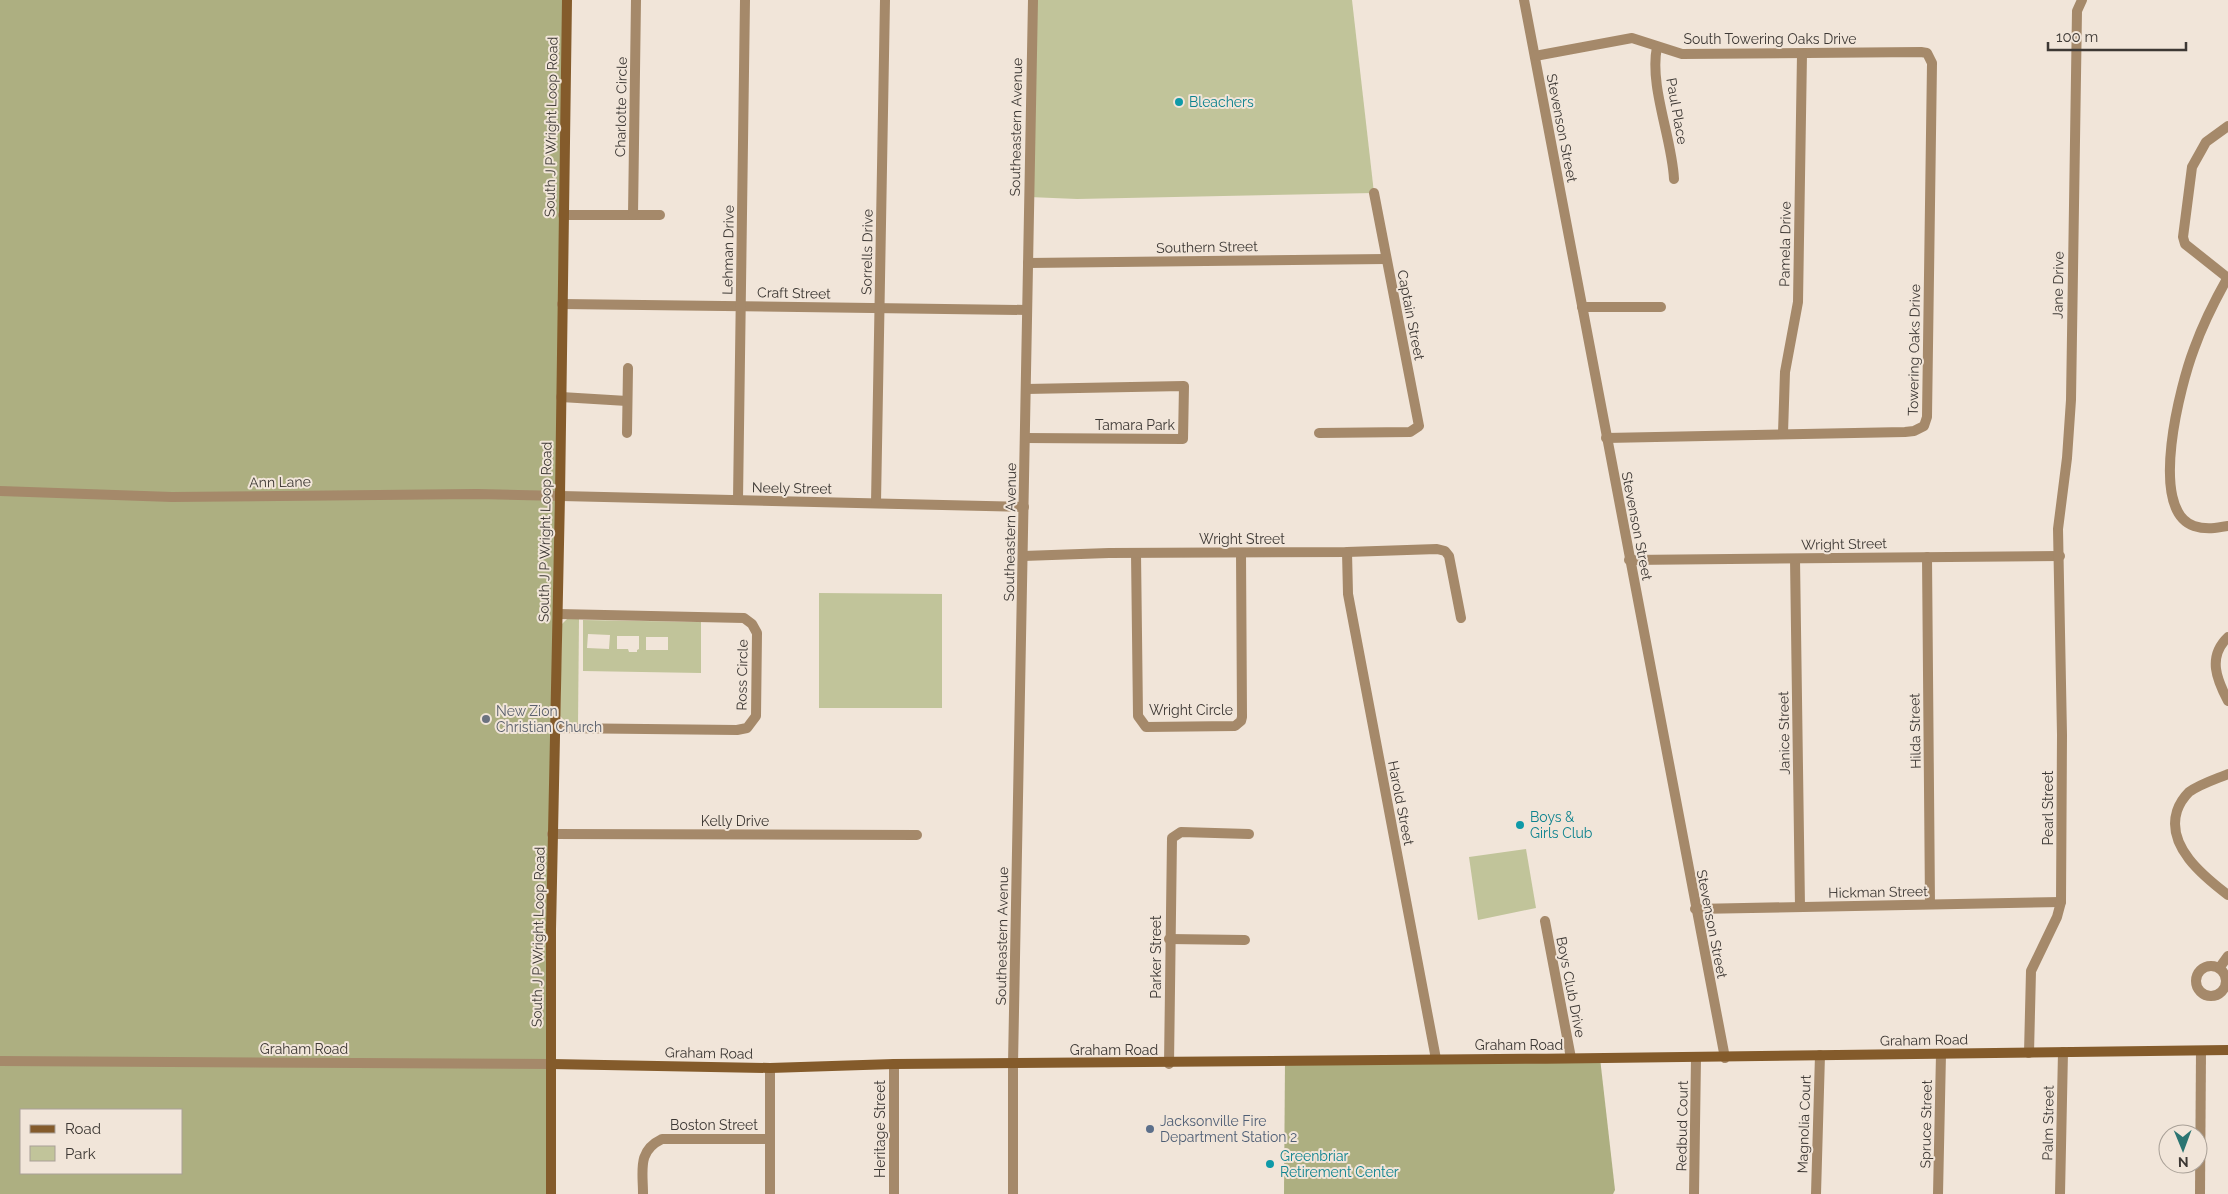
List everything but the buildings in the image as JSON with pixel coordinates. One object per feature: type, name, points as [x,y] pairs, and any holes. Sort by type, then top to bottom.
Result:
[{"type":"main road","name":"South J P Wright Loop Road","points":[[551,1194],[552,834],[558,614],[567,0]]},
{"type":"main road","name":"Graham Road","points":[[550,1064],[770,1068],[894,1064],[1169,1064],[2228,1050]]},
{"type":"street","name":"Charlotte Circle","points":[[633,215],[636,0]]},
{"type":"street","name":"Lehman Drive","points":[[738,500],[745,0]]},
{"type":"street","name":"Sorrells Drive","points":[[876,504],[885,0]]},
{"type":"street","name":"Southeastern Avenue","points":[[1013,1194],[1013,1064],[1033,0]]},
{"type":"street","name":"Stevenson Street","points":[[1524,0],[1724,1058]]},
{"type":"street","name":"Jane Drive","points":[[2060,556],[2058,529],[2067,458],[2071,400],[2077,15],[2082,0]]},
{"type":"street","name":"South Towering Oaks Drive","points":[[1535,56],[1632,38],[1644,40],[1657,47],[1682,54],[1927,53],[1932,63],[1932,74]]},
{"type":"street","name":"Paul Place","points":[[1657,47],[1655,64],[1657,82],[1674,179]]},
{"type":"street","name":"Pamela Drive","points":[[1783,433],[1785,372],[1798,302],[1802,54]]},
{"type":"street","name":"Towering Oaks Drive","points":[[1606,438],[1905,432],[1922,428],[1926,422],[1932,74]]},
{"type":"street","points":[[2228,126],[2206,142],[2192,167],[2183,237],[2185,244],[2228,277],[2206,318],[2183,382],[2174,423],[2171,469],[2173,504],[2181,518],[2189,524],[2204,529],[2228,526]]},
{"type":"street","name":"Captain Street","points":[[1319,434],[1405,432],[1416,430],[1419,426],[1374,193]]},
{"type":"street","points":[[563,215],[660,215]]},
{"type":"street","name":"Southern Street","points":[[1028,263],[1386,259]]},
{"type":"street","name":"Craft Street","points":[[562,304],[1027,310]]},
{"type":"street","points":[[1582,307],[1661,308]]},
{"type":"street","points":[[627,433],[628,368]]},
{"type":"street","name":"Tamara Park","points":[[1025,438],[1183,439],[1184,386],[1026,389]]},
{"type":"street","points":[[561,397],[627,401]]},
{"type":"street","name":"Ann Lane","points":[[0,491],[172,497],[477,494],[560,496]]},
{"type":"street","name":"Neely Street","points":[[560,496],[1024,507]]},
{"type":"street","name":"Wright Street","points":[[1023,556],[1437,549],[1445,551],[1449,556],[1461,618]]},
{"type":"street","name":"Harold Street","points":[[1347,552],[1348,594],[1436,1059]]},
{"type":"street","name":"Wright Circle","points":[[1136,553],[1138,716],[1146,727],[1235,726],[1241,721],[1241,553]]},
{"type":"street","name":"Wright Street","points":[[1630,560],[2060,556]]},
{"type":"street","name":"Pearl Street","points":[[2029,1053],[2031,971],[2062,902],[2060,556]]},
{"type":"street","name":"Hilda Street","points":[[1927,557],[1930,904]]},
{"type":"street","name":"Janice Street","points":[[1795,559],[1800,907]]},
{"type":"street","name":"Ross Circle","points":[[554,728],[736,730],[747,728],[756,716],[757,633],[752,624],[744,618],[558,614]]},
{"type":"street","points":[[2228,638],[2218,650],[2215,669],[2217,679],[2228,701]]},
{"type":"street","points":[[2228,774],[2190,792],[2179,807],[2175,822],[2176,833],[2186,855],[2228,895]]},
{"type":"street","name":"Parker Street","points":[[1169,1064],[1170,851],[1172,838],[1181,832],[1249,834]]},
{"type":"street","name":"Kelly Drive","points":[[552,834],[917,835]]},
{"type":"street","name":"Hickman Street","points":[[1695,909],[2062,902]]},
{"type":"street","name":"Boys Club Drive","points":[[1545,921],[1571,1058]]},
{"type":"street","points":[[1169,939],[1245,940]]},
{"type":"street","points":[[2220,967],[2228,956]]},
{"type":"street","points":[[2200,1194],[2201,1050]]},
{"type":"street","name":"Palm Street","points":[[2060,1194],[2063,1052]]},
{"type":"street","name":"Spruce Street","points":[[1938,1194],[1941,1054]]},
{"type":"street","name":"Magnolia Court","points":[[1816,1194],[1820,1055]]},
{"type":"street","name":"Redbud Court","points":[[1694,1194],[1696,1058]]},
{"type":"street","name":"Graham Road","points":[[0,1060],[550,1064]]},
{"type":"street","name":"Heritage Street","points":[[894,1064],[894,1194]]},
{"type":"street","points":[[770,1068],[770,1194]]},
{"type":"street","name":"Boston Street","points":[[643,1194],[645,1152],[652,1144],[662,1139],[770,1139]]},
{"type":"green space","points":[[0,0],[567,0],[550,1194],[0,1194]]},
{"type":"green space","points":[[1033,0],[1352,0],[1374,193],[1077,199],[1029,197]]},
{"type":"green space","points":[[819,593],[942,594],[942,708],[819,708]]},
{"type":"green space","points":[[567,619],[579,619],[578,724],[567,723],[560,716],[562,624]]},
{"type":"green space","points":[[583,620],[701,622],[701,673],[583,671]],"holes":[[[588,634],[610,635],[609,649],[587,648]],[[617,636],[639,636],[639,649],[637,652],[629,652],[628,649],[617,649]],[[646,637],[668,637],[668,650],[646,650]]]},
{"type":"green space","points":[[1526,849],[1536,908],[1478,920],[1469,857]]},
{"type":"green space","points":[[1600,1058],[1615,1190],[1613,1194],[1284,1194],[1285,1062]]},
{"type":"place","name":"Bleachers","points":[[1179,102]]},
{"type":"place","name":"New Zion Christian Church","points":[[486,719]]},
{"type":"place","name":"Boys & Girls Club","points":[[1520,825]]},
{"type":"place","name":"Jacksonville Fire Department Station 2","points":[[1150,1129]]},
{"type":"place","name":"Greenbriar Retirement Center","points":[[1270,1164]]}]
